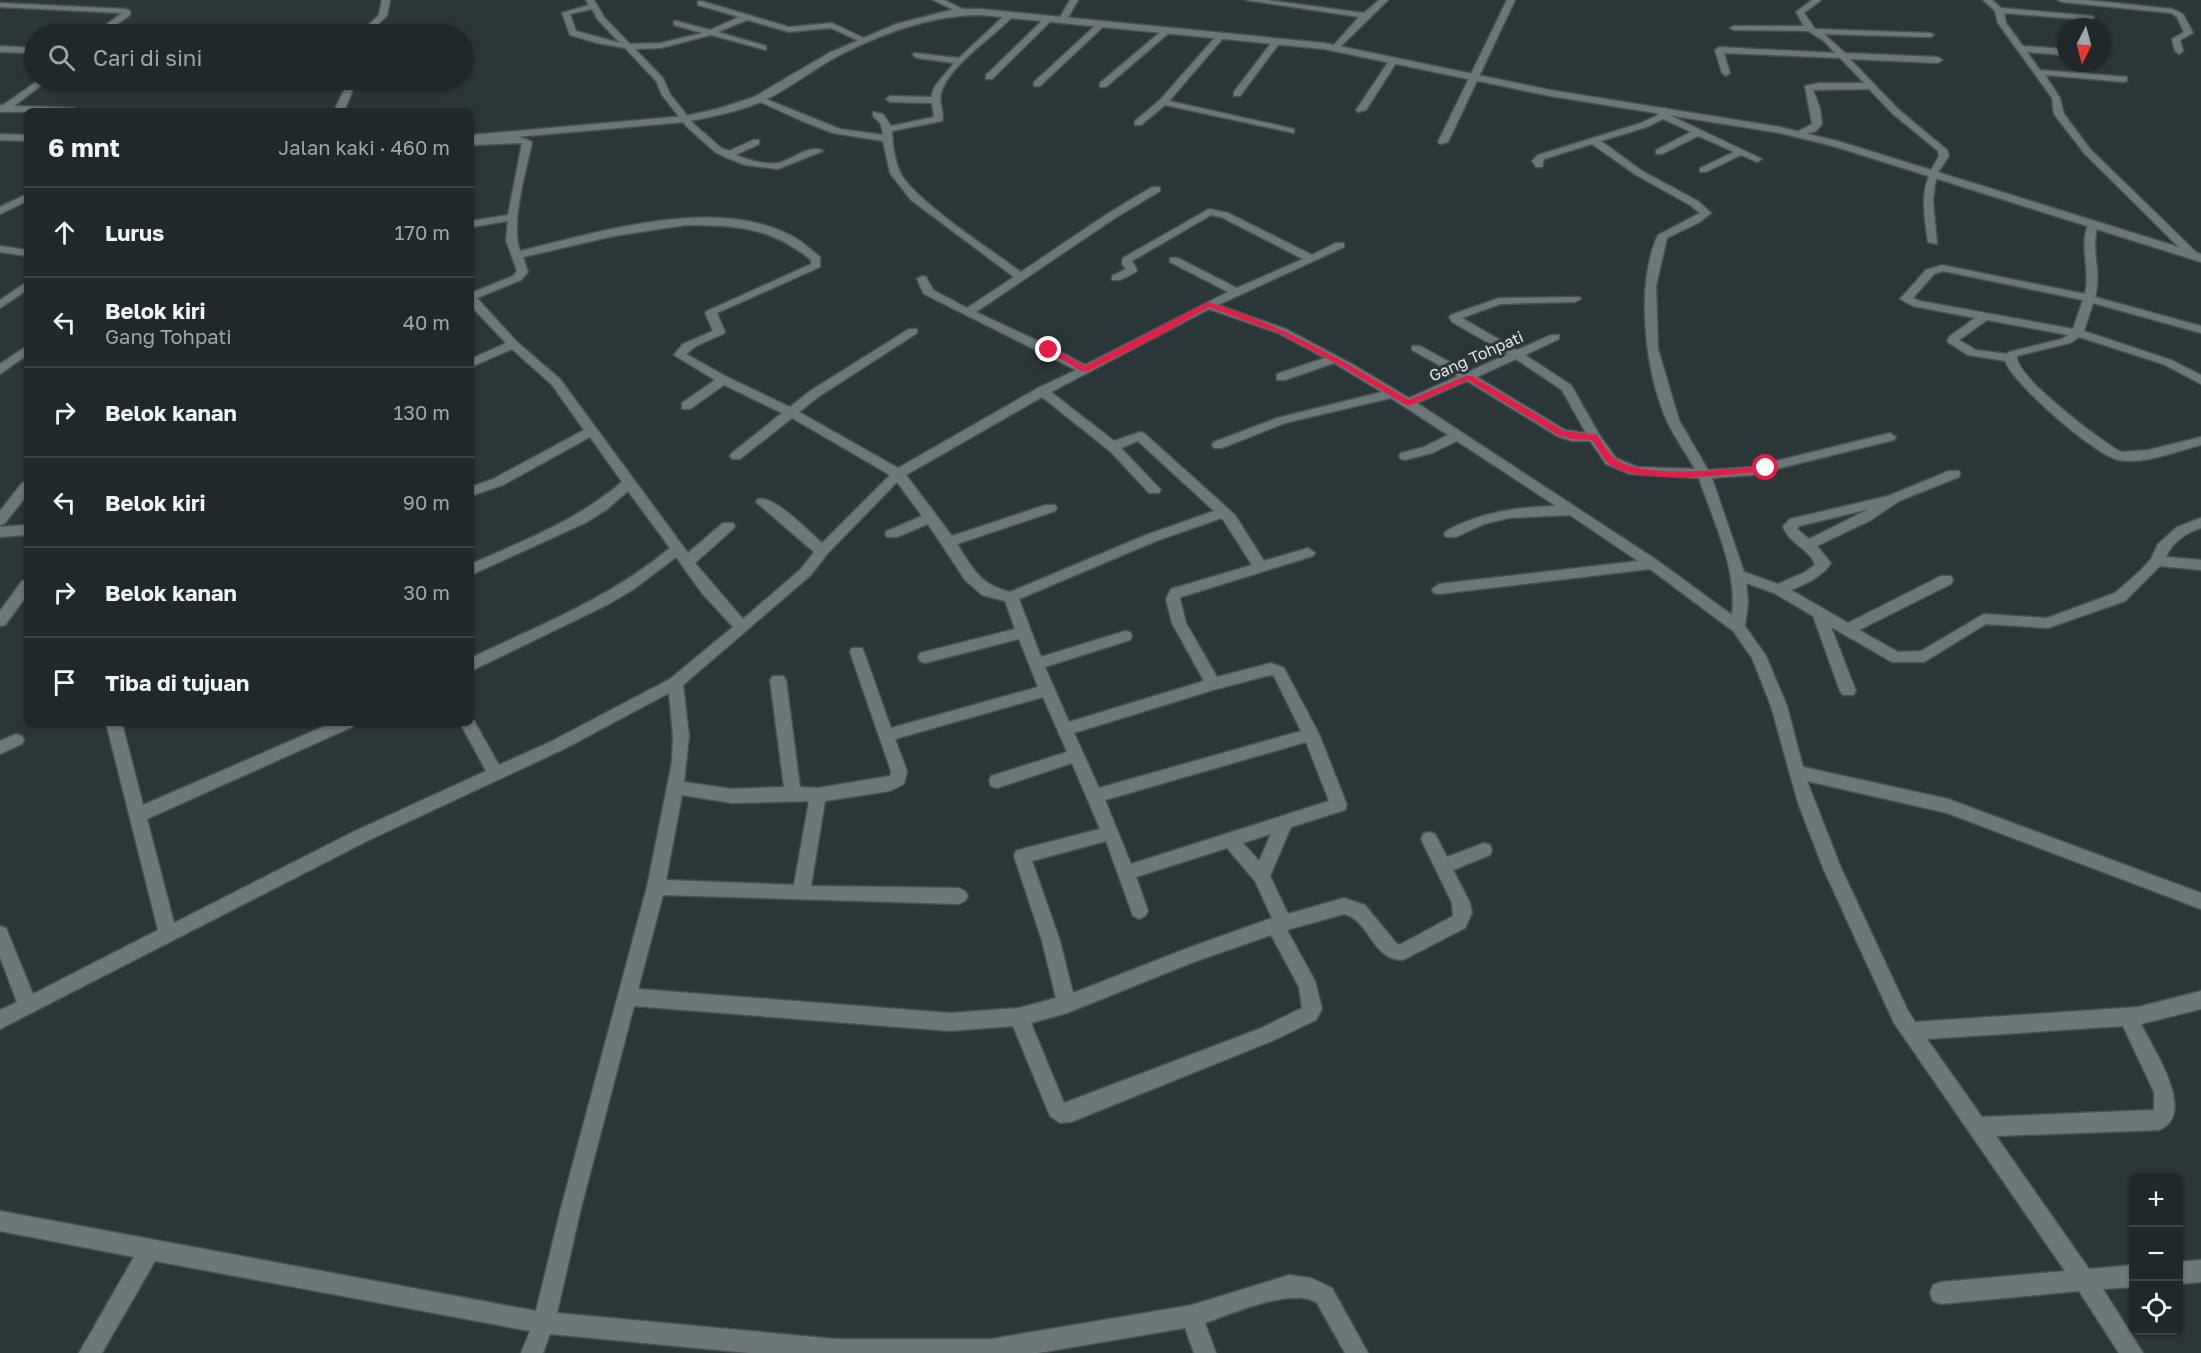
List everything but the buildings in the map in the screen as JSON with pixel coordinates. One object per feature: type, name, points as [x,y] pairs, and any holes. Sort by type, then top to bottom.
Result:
[{"type":"street","points":[[374,24],[383,16],[386,0]]},
{"type":"street","points":[[937,0],[963,11]]},
{"type":"street","points":[[1062,21],[1074,0]]},
{"type":"street","points":[[1250,0],[1366,16]]},
{"type":"street","points":[[1336,48],[1384,0]]},
{"type":"street","points":[[1443,142],[1511,0]]},
{"type":"street","points":[[1817,0],[1800,12],[1813,30],[1844,57],[1896,112],[1942,150],[1944,156],[1932,174],[1929,214],[1933,242]]},
{"type":"street","points":[[2062,0],[2173,11],[2180,16],[2189,33],[2176,39],[2179,51]]},
{"type":"street","points":[[746,17],[713,33],[666,46],[644,48],[628,45],[587,38],[573,33],[566,15],[568,12],[592,3],[612,31],[628,45],[660,80],[666,95],[685,119],[728,155],[757,165],[778,166],[818,151]]},
{"type":"street","points":[[701,3],[789,30],[832,25],[864,40]]},
{"type":"street","points":[[1994,4],[2090,18]]},
{"type":"street","points":[[1994,4],[2002,23],[2023,49],[2056,98],[2059,114],[2087,151],[2198,257]]},
{"type":"street","points":[[0,5],[126,11],[126,15],[113,24]]},
{"type":"street","points":[[474,140],[685,119],[720,112],[758,99],[833,55],[864,40],[899,26],[963,11],[1336,48],[1473,78],[1663,113],[1798,134],[2198,257]]},
{"type":"street","points":[[758,99],[835,132],[867,139],[939,119],[936,100],[940,85],[1010,15]]},
{"type":"street","points":[[989,77],[1048,20]]},
{"type":"street","points":[[677,23],[763,48]]},
{"type":"street","points":[[1037,84],[1101,25]]},
{"type":"street","points":[[1734,28],[1930,35]]},
{"type":"street","points":[[587,38],[612,31]]},
{"type":"street","points":[[1103,85],[1167,31]]},
{"type":"street","points":[[1138,123],[1163,102],[1221,36]]},
{"type":"street","points":[[1237,94],[1276,41]]},
{"type":"street","points":[[0,49],[24,50]]},
{"type":"street","points":[[2023,49],[2057,51]]},
{"type":"street","points":[[1726,73],[1719,50],[1938,60]]},
{"type":"street","points":[[0,55],[24,56]]},
{"type":"street","points":[[917,55],[962,61]]},
{"type":"street","points":[[1361,110],[1394,60]]},
{"type":"street","points":[[2038,72],[2124,79]]},
{"type":"street","points":[[1,108],[24,86]]},
{"type":"street","points":[[1798,134],[1813,129],[1817,124],[1815,108],[1808,88],[1872,86]]},
{"type":"street","points":[[1,108],[29,90]]},
{"type":"street","points":[[340,108],[348,90]]},
{"type":"street","points":[[890,99],[936,100]]},
{"type":"street","points":[[1163,102],[1291,131]]},
{"type":"street","points":[[1,108],[24,109]]},
{"type":"street","points":[[1663,113],[1757,159]]},
{"type":"street","points":[[1539,165],[1537,162],[1541,157],[1644,125],[1663,113]]},
{"type":"street","points":[[876,114],[882,117],[888,134],[895,173],[915,198],[1021,277]]},
{"type":"street","points":[[1659,152],[1698,132]]},
{"type":"street","points":[[0,138],[24,138]]},
{"type":"street","points":[[474,140],[518,138],[527,140],[513,217],[512,240],[522,275],[474,296]]},
{"type":"street","points":[[1594,141],[1639,173],[1694,203],[1706,213],[1700,220],[1684,224],[1662,237],[1651,286],[1652,349],[1673,420],[1704,474],[1738,576],[1741,602],[1738,627]]},
{"type":"street","points":[[728,155],[756,142]]},
{"type":"street","points":[[0,143],[24,144]]},
{"type":"street","points":[[1703,170],[1741,152]]},
{"type":"street","points":[[969,312],[1111,216],[1156,189]]},
{"type":"street","points":[[0,211],[24,199]]},
{"type":"street","points":[[1116,278],[1132,270],[1126,264],[1127,260],[1209,212],[1224,215],[1312,259]]},
{"type":"street","points":[[474,224],[513,217]]},
{"type":"street","points":[[516,255],[668,223],[750,226],[766,229],[792,240],[816,259],[816,265],[713,311],[712,314],[719,330],[717,334],[688,345],[681,351],[681,357],[792,413],[898,474],[949,542],[970,576],[980,587],[995,594],[1011,597],[1151,538],[1224,512]]},
{"type":"street","points":[[2010,358],[2013,354],[2066,341],[2078,333],[2093,282],[2087,248],[2088,235],[2093,225]]},
{"type":"street","points":[[0,1020],[361,836],[558,745],[675,683],[806,572],[822,551],[898,474],[1042,391],[1158,333],[1208,304],[1312,259],[1340,244]]},
{"type":"street","points":[[0,249],[24,252]]},
{"type":"street","points":[[1174,260],[1237,292]]},
{"type":"street","points":[[2201,330],[2088,298],[1942,268],[1930,272],[1906,299],[1917,304],[2078,333],[2167,362],[2201,380]]},
{"type":"street","points":[[922,279],[928,292],[1085,369]]},
{"type":"street","points":[[0,305],[24,287]]},
{"type":"street","points":[[1575,299],[1499,301],[1455,316],[1456,320],[1567,388],[1594,437],[1611,461],[1622,467],[1635,471],[1704,474],[1766,468],[1890,436]]},
{"type":"street","points":[[474,303],[513,344],[556,382],[628,484],[644,501],[706,588],[742,628]]},
{"type":"street","points":[[1208,304],[1282,331],[1335,359],[1408,403],[1653,564],[1738,627],[1759,656],[1779,706],[1796,772],[1832,868],[1901,1017],[2084,1280],[2132,1353]]},
{"type":"street","points":[[1984,316],[1953,341],[1961,348],[1973,352],[2010,358]]},
{"type":"street","points":[[736,456],[814,394],[913,331]]},
{"type":"street","name":"Gang Tohpati","points":[[1408,403],[1518,356],[1555,337]]},
{"type":"street","points":[[474,362],[513,344]]},
{"type":"street","points":[[1416,348],[1561,433],[1572,437],[1594,437]]},
{"type":"street","points":[[0,356],[24,353]]},
{"type":"street","points":[[0,370],[24,353]]},
{"type":"street","points":[[2010,358],[2016,373],[2035,392],[2112,453],[2132,456],[2201,441]]},
{"type":"street","points":[[1281,377],[1335,359]]},
{"type":"street","points":[[686,406],[723,380]]},
{"type":"street","points":[[1042,391],[1113,446],[1136,468],[1154,490]]},
{"type":"street","points":[[1218,445],[1239,434],[1392,394]]},
{"type":"street","points":[[474,491],[498,482],[591,431]]},
{"type":"street","points":[[1113,446],[1140,436],[1230,518],[1260,566]]},
{"type":"street","points":[[1405,456],[1428,450],[1456,436]]},
{"type":"street","points":[[1779,589],[1813,574],[1824,563],[1791,531],[1790,526],[1795,522],[1894,498],[1954,474]]},
{"type":"street","points":[[474,569],[579,520],[601,507],[628,484]]},
{"type":"street","points":[[0,520],[24,490]]},
{"type":"street","points":[[1808,545],[1866,517],[1894,498]]},
{"type":"street","points":[[763,502],[775,509],[822,551]]},
{"type":"street","points":[[949,542],[1050,508]]},
{"type":"street","points":[[1451,534],[1476,521],[1524,511],[1571,511]]},
{"type":"street","points":[[892,534],[930,518]]},
{"type":"street","points":[[1738,576],[1779,589],[1897,658],[1924,656],[1984,619],[2048,623],[2120,597],[2157,561],[2163,547],[2182,530],[2201,523]]},
{"type":"street","points":[[687,562],[728,526]]},
{"type":"street","points":[[0,532],[24,530]]},
{"type":"street","points":[[474,664],[563,624],[612,598],[658,566],[677,549]]},
{"type":"street","points":[[1213,684],[1179,622],[1173,599],[1176,593],[1308,553]]},
{"type":"street","points":[[2157,561],[2201,564]]},
{"type":"street","points":[[1439,589],[1653,564]]},
{"type":"street","points":[[1847,630],[1946,580]]},
{"type":"street","points":[[0,621],[24,589]]},
{"type":"street","points":[[1011,597],[1023,633],[1047,690],[1096,795],[1127,873],[1139,911]]},
{"type":"street","points":[[1819,614],[1848,692]]},
{"type":"street","points":[[925,657],[1023,633]]},
{"type":"street","points":[[1037,664],[1125,636]]},
{"type":"street","points":[[674,787],[732,796],[794,793],[818,795],[894,781],[899,771],[858,652]]},
{"type":"street","points":[[1064,729],[1271,669],[1280,672],[1311,734],[1338,805],[1127,873]]},
{"type":"street","points":[[778,680],[794,793]]},
{"type":"street","points":[[532,1353],[544,1323],[656,886],[680,762],[681,736],[675,683]]},
{"type":"street","points":[[887,735],[1047,690]]},
{"type":"street","points":[[115,726],[168,934]]},
{"type":"street","points":[[138,815],[340,726]]},
{"type":"street","points":[[470,726],[496,774]]},
{"type":"street","points":[[1096,795],[1311,734]]},
{"type":"street","points":[[0,748],[16,740]]},
{"type":"street","points":[[997,781],[1077,756]]},
{"type":"street","points":[[1796,772],[1948,806],[2201,901]]},
{"type":"street","points":[[801,893],[818,795]]},
{"type":"street","points":[[1261,876],[1284,824]]},
{"type":"street","points":[[1067,1004],[1051,941],[1022,856],[1111,833]]},
{"type":"street","points":[[626,997],[950,1022],[1019,1017],[1067,1004],[1188,956],[1280,924],[1344,906],[1359,910],[1387,947],[1394,952],[1402,952],[1459,922],[1463,913],[1461,903],[1429,839]]},
{"type":"street","points":[[1019,1017],[1060,1113],[1071,1112],[1265,1035],[1309,1014],[1313,1009],[1310,990],[1261,876],[1231,840]]},
{"type":"street","points":[[1443,866],[1484,850]]},
{"type":"street","points":[[656,886],[801,893],[959,896]]},
{"type":"street","points":[[0,934],[28,1005]]},
{"type":"street","points":[[1911,1031],[2128,1017],[2201,1000]]},
{"type":"street","points":[[1978,1128],[2159,1120],[2166,1112],[2164,1091],[2128,1017]]},
{"type":"street","points":[[0,1221],[544,1323],[835,1350],[991,1350],[1192,1316],[1247,1301],[1289,1286],[1314,1288],[1322,1292],[1329,1300],[1357,1353]]},
{"type":"street","points":[[90,1353],[150,1249]]},
{"type":"street","points":[[2183,1273],[2201,1271]]},
{"type":"street","points":[[1941,1293],[2129,1276]]},
{"type":"street","points":[[1192,1316],[1205,1353]]},
{"type":"route","points":[[1049,350],[1085,369],[1158,333],[1208,304],[1282,331],[1348,366],[1408,403],[1469,377],[1561,433],[1572,437],[1594,437],[1611,461],[1635,471],[1704,474],[1766,468]]}]
